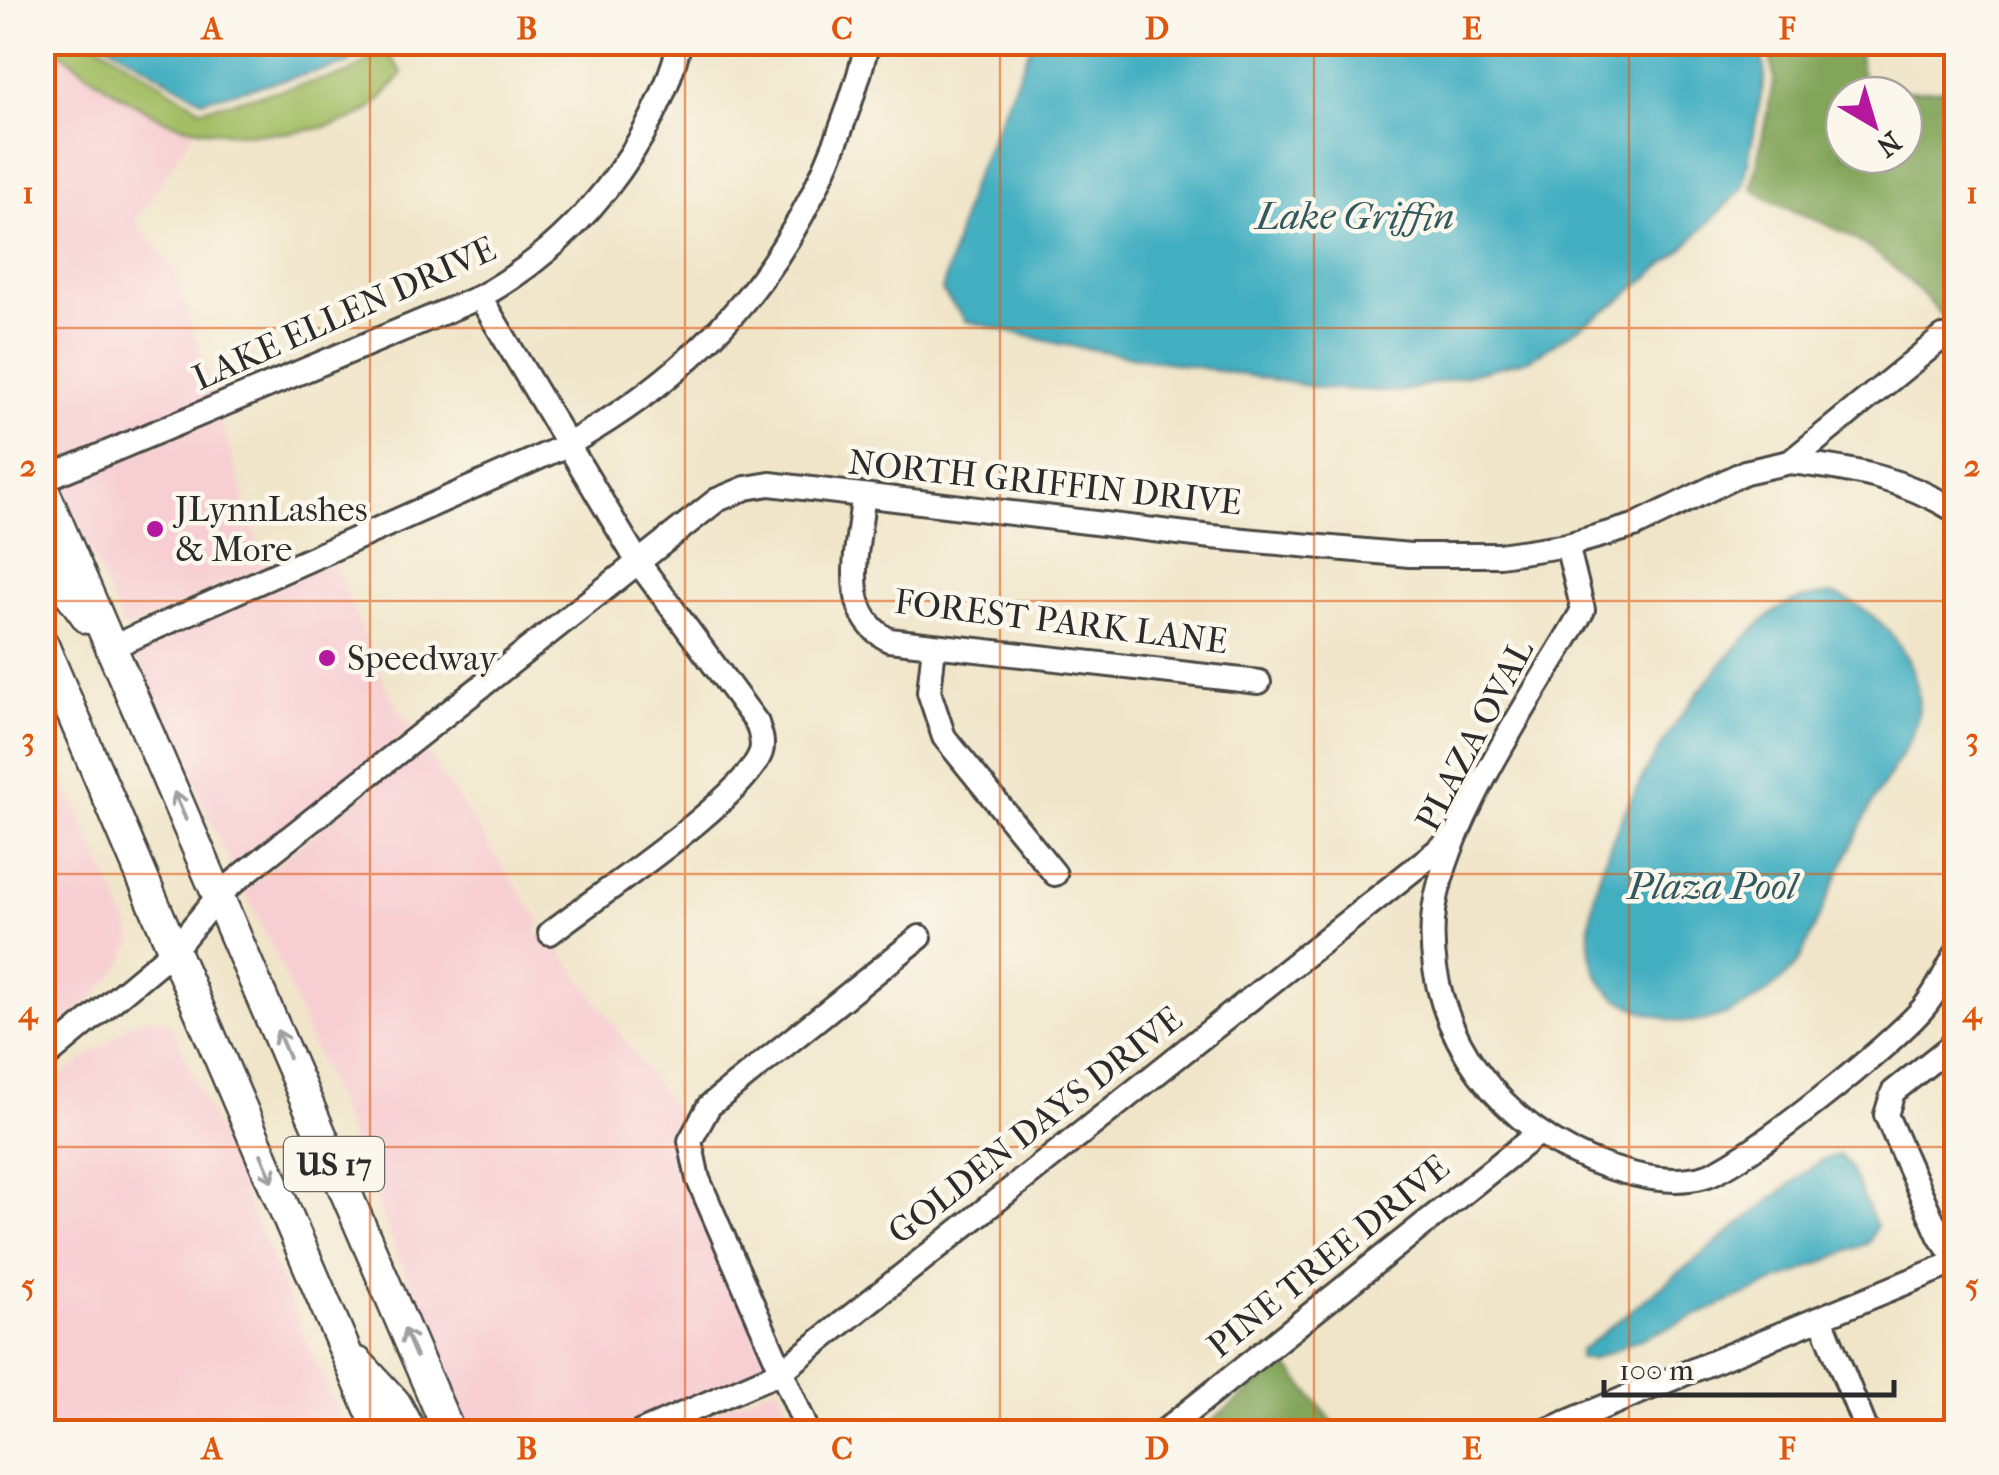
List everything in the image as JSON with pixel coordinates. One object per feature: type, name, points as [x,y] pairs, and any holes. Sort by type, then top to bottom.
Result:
[{"type":"main road","name":"US 17","points":[[42,484],[449,1432]]},
{"type":"main road","points":[[42,556],[112,647]]},
{"type":"main road","name":"US 17","points":[[42,643],[380,1432]]},
{"type":"main road","points":[[342,1346],[395,1403],[411,1432]]},
{"type":"street","name":"LAKE ELLEN DRIVE","points":[[42,484],[480,297],[520,275],[560,241],[637,146],[669,86],[680,42]]},
{"type":"street","points":[[112,647],[565,446],[619,416],[688,360],[775,262],[837,150],[868,42]]},
{"type":"street","points":[[480,297],[565,446],[638,562],[756,723],[763,742],[760,756],[728,795],[550,932]]},
{"type":"street","name":"NORTH GRIFFIN DRIVE","points":[[42,1060],[174,950],[219,895],[717,500],[746,488],[770,484],[863,498],[1410,555],[1500,555],[1567,544],[1634,526],[1745,472],[1790,462],[1942,337]]},
{"type":"street","points":[[1790,462],[1858,469],[1912,486],[1956,511]]},
{"type":"street","name":"FOREST PARK LANE","points":[[863,498],[855,592],[858,612],[871,631],[889,640],[1259,682]]},
{"type":"street","name":"PLAZA OVAL","points":[[1567,544],[1583,610],[1453,838],[1433,923],[1444,1007],[1475,1067],[1536,1134],[1580,1158],[1630,1174],[1673,1181],[1705,1176],[1737,1161],[1896,1036],[1926,1004],[1956,954]]},
{"type":"street","points":[[934,646],[930,692],[944,738],[1055,874]]},
{"type":"street","name":"GOLDEN DAYS DRIVE","points":[[641,1432],[782,1371],[1453,838]]},
{"type":"street","points":[[808,1432],[698,1179],[690,1141],[708,1106],[920,937]]},
{"type":"street","points":[[1543,1432],[1956,1260],[1940,1238],[1886,1115],[1893,1092],[1956,1042]]},
{"type":"street","name":"PINE TREE DRIVE","points":[[1163,1432],[1536,1134]]},
{"type":"street","points":[[1821,1318],[1868,1432]]},
{"type":"shaded area","points":[[42,43],[49,43],[100,84],[168,121],[197,126],[135,222],[174,268],[214,396],[54,463],[42,436]]},
{"type":"shaded area","points":[[220,418],[264,561],[276,562],[124,630],[62,484]]},
{"type":"shaded area","points":[[334,564],[389,693],[411,728],[233,869],[133,650]]},
{"type":"shaded area","points":[[43,728],[134,939],[121,967],[90,1001],[43,1040]]},
{"type":"shaded area","points":[[423,748],[542,924],[535,930],[548,947],[555,942],[685,1124],[680,1156],[768,1365],[613,1432],[470,1432],[275,953],[244,890]]},
{"type":"shaded area","points":[[158,1017],[171,1023],[346,1432],[43,1432],[43,1090],[135,1021]]},
{"type":"shaded area","points":[[777,1385],[797,1432],[669,1432]]},
{"type":"green space","points":[[49,43],[97,43],[201,109],[350,73],[384,49],[403,73],[371,108],[347,121],[295,132],[209,131],[164,119],[133,103]]},
{"type":"green space","points":[[1768,43],[1857,43],[1862,75],[1824,75],[1824,175],[1924,175],[1924,90],[1956,89],[1956,327],[1953,329],[1914,286],[1869,249],[1752,189],[1774,78]]},
{"type":"green space","points":[[1285,1363],[1341,1432],[1284,1432],[1266,1426],[1244,1432],[1198,1432]]},
{"type":"water","name":"Lake Griffin","points":[[1759,42],[1765,75],[1743,188],[1684,248],[1617,303],[1530,359],[1399,392],[1321,388],[1060,344],[966,321],[942,291],[970,188],[1032,43]]},
{"type":"water","points":[[107,43],[376,43],[347,64],[202,100]]},
{"type":"water","name":"Plaza Pool","points":[[1831,594],[1867,611],[1882,624],[1906,657],[1918,695],[1918,715],[1911,737],[1869,810],[1798,963],[1786,976],[1758,999],[1707,1020],[1672,1020],[1627,1004],[1605,987],[1590,947],[1594,896],[1613,839],[1642,779],[1677,721],[1754,629],[1787,604]]},
{"type":"water","points":[[1839,1155],[1849,1165],[1876,1226],[1868,1243],[1591,1360],[1579,1358],[1580,1351],[1821,1160]]},
{"type":"place","name":"JLynnLashes & More","points":[[155,529]]},
{"type":"place","name":"Speedway","points":[[327,658]]}]
